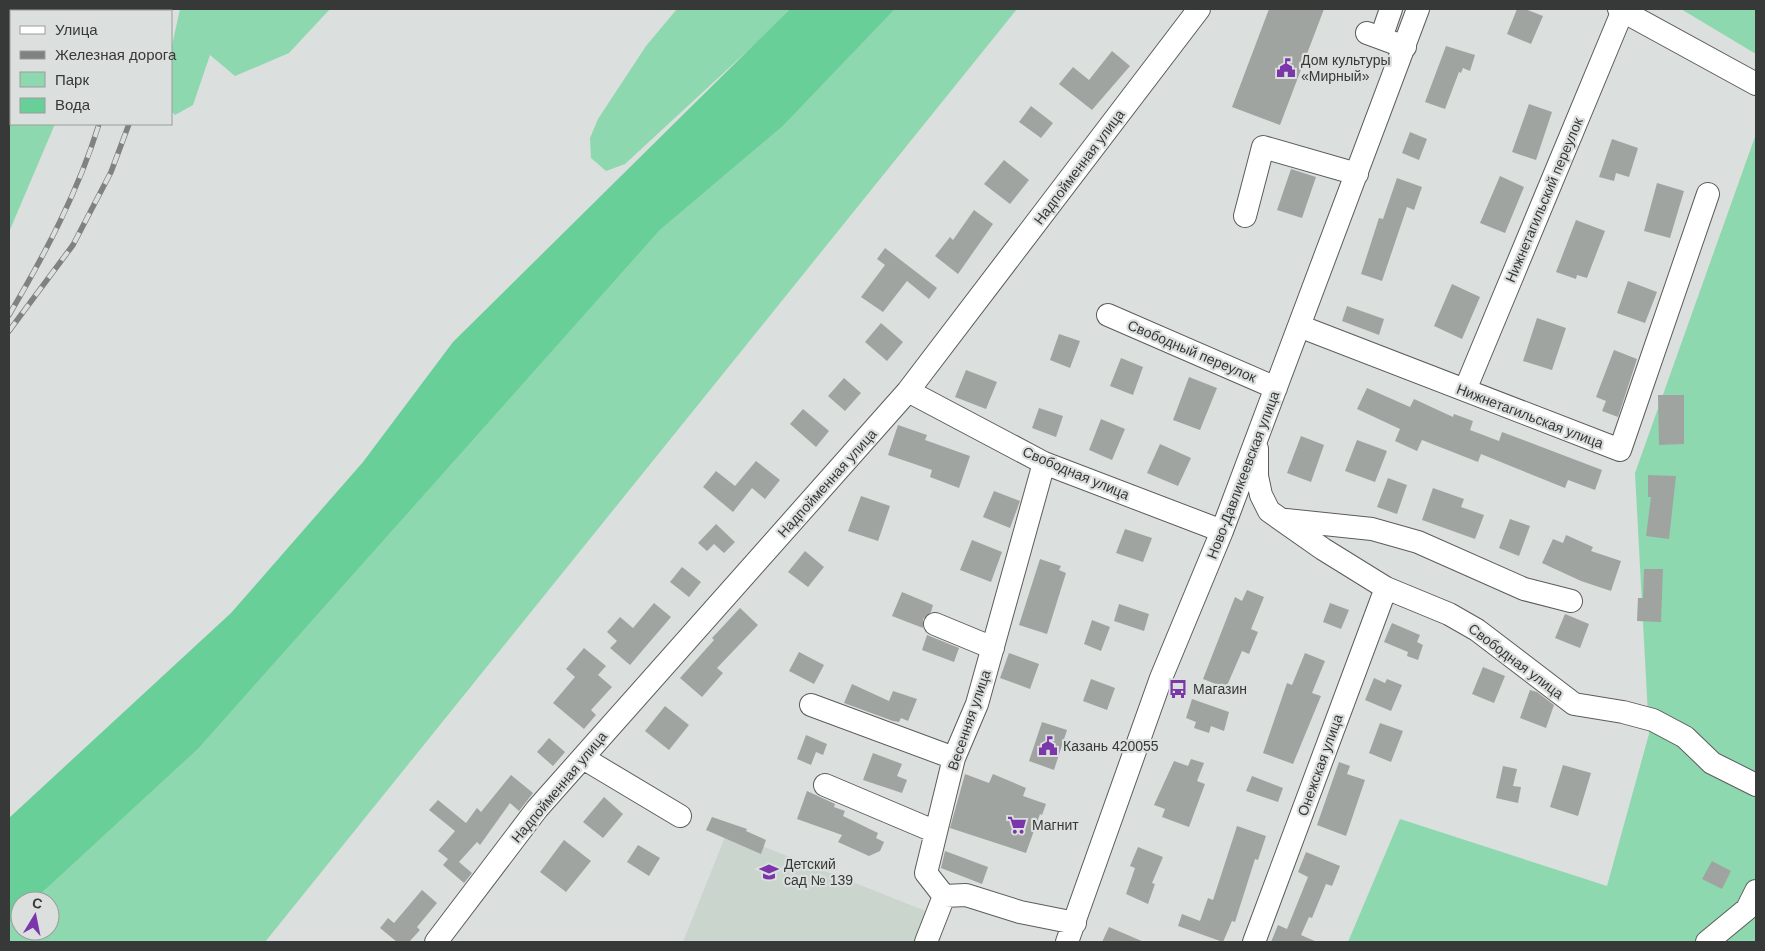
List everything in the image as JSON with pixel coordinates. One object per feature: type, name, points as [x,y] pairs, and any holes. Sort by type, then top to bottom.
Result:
[{"type":"street","name":"Надпойменная улица","points":[[436,942],[537,809],[908,391],[1199,9]]},
{"type":"street","points":[[1391,9],[1374,35],[1405,47]]},
{"type":"street","name":"Ново-Давликеевская улица","points":[[1071,933],[1161,678],[1225,523],[1418,9]]},
{"type":"street","points":[[1621,10],[1756,84]]},
{"type":"street","name":"Нижнетагильский переулок","points":[[1465,390],[1621,10]]},
{"type":"street","points":[[1245,216],[1263,147],[1358,170]]},
{"type":"street","points":[[1321,150],[1358,170]]},
{"type":"street","name":"Нижнетагильская улица","points":[[1299,326],[1620,450],[1708,194]]},
{"type":"street","name":"Свободный переулок","points":[[1108,315],[1276,388]]},
{"type":"street","name":"Свободная улица","points":[[908,391],[1044,463],[1225,523]]},
{"type":"street","name":"Свободная улица","points":[[1257,438],[1258,476],[1261,495],[1277,516],[1324,549],[1386,588],[1449,614],[1477,630],[1574,704],[1623,712],[1653,720],[1685,737],[1712,763],[1756,785]]},
{"type":"street","name":"Весенняя улица","points":[[944,896],[926,873],[954,758],[977,704],[1044,463]]},
{"type":"street","points":[[1225,523],[1252,508],[1277,516],[1381,532],[1418,542],[1524,589],[1571,601]]},
{"type":"street","name":"Онежская улица","points":[[1254,942],[1386,588]]},
{"type":"street","points":[[934,624],[993,648]]},
{"type":"street","points":[[811,705],[954,758]]},
{"type":"street","points":[[582,758],[680,816]]},
{"type":"street","points":[[825,785],[936,832]]},
{"type":"street","points":[[1707,942],[1747,909],[1756,891]]},
{"type":"street","points":[[926,942],[944,896],[966,895],[1020,912],[1071,933]]},
{"type":"shaded area","name":"Детский сад № 139","points":[[727,832],[928,912],[916,942],[683,942]]},
{"type":"green space","points":[[9,9],[92,9],[10,10],[10,125],[55,125],[9,232]]},
{"type":"green space","points":[[180,9],[330,9],[289,53],[235,76],[210,55],[193,105],[175,115],[172,112],[172,45]]},
{"type":"green space","points":[[677,9],[790,9],[625,164],[606,171],[591,158],[590,138],[598,119],[646,46]]},
{"type":"green space","points":[[895,9],[1017,9],[265,942],[9,942],[10,922],[10,941],[60,941],[60,891],[44,891],[198,749],[660,230],[783,126]]},
{"type":"green space","points":[[1681,9],[1756,9],[1756,54]]},
{"type":"green space","points":[[1756,134],[1756,942],[1348,942],[1400,819],[1607,886],[1649,734],[1635,473]]},
{"type":"water","points":[[790,9],[895,9],[783,126],[660,230],[198,749],[44,891],[10,891],[9,923],[9,818],[231,613],[363,462],[453,342]]},
{"type":"building","points":[[1269,9],[1324,9],[1280,125],[1232,107]]},
{"type":"building","points":[[1517,9],[1525,9],[1543,16],[1531,44],[1507,34]]},
{"type":"building","points":[[1446,46],[1475,55],[1470,71],[1463,68],[1461,73],[1459,72],[1445,109],[1425,102]]},
{"type":"building","points":[[1112,51],[1130,66],[1092,110],[1059,84],[1073,67],[1089,80]]},
{"type":"building","points":[[1529,104],[1552,112],[1536,160],[1512,152]]},
{"type":"building","points":[[1031,106],[1053,123],[1041,138],[1019,122]]},
{"type":"building","points":[[1410,132],[1427,139],[1419,160],[1402,153]]},
{"type":"building","points":[[1612,139],[1638,148],[1629,177],[1616,173],[1614,181],[1599,177]]},
{"type":"building","points":[[1004,160],[1029,180],[1010,204],[984,184]]},
{"type":"building","points":[[1291,169],[1316,177],[1302,218],[1277,210]]},
{"type":"building","points":[[1500,176],[1524,187],[1505,233],[1480,223]]},
{"type":"building","points":[[1397,178],[1422,187],[1414,210],[1407,207],[1382,281],[1361,274],[1379,218],[1383,219]]},
{"type":"building","points":[[1657,183],[1684,191],[1670,238],[1644,231]]},
{"type":"building","points":[[974,210],[993,224],[958,274],[935,256],[950,237],[953,240]]},
{"type":"building","points":[[1576,220],[1605,231],[1587,278],[1577,275],[1576,279],[1556,272]]},
{"type":"building","points":[[885,248],[937,288],[929,299],[907,281],[883,312],[861,297],[885,265],[877,259]]},
{"type":"building","points":[[1628,281],[1657,292],[1645,323],[1617,313]]},
{"type":"building","points":[[1452,284],[1480,297],[1462,339],[1434,326]]},
{"type":"building","points":[[1347,306],[1384,319],[1379,335],[1342,321]]},
{"type":"building","points":[[1537,318],[1566,328],[1552,370],[1523,361]]},
{"type":"building","points":[[881,323],[903,342],[887,361],[865,342]]},
{"type":"building","points":[[1059,334],[1080,341],[1070,368],[1050,360]]},
{"type":"building","points":[[1614,350],[1637,359],[1618,417],[1602,411],[1606,401],[1596,397]]},
{"type":"building","points":[[1121,358],[1143,367],[1133,395],[1110,386]]},
{"type":"building","points":[[966,370],[997,382],[986,409],[955,397]]},
{"type":"building","points":[[1189,377],[1217,388],[1200,430],[1173,420]]},
{"type":"building","points":[[844,378],[861,393],[845,411],[828,396]]},
{"type":"building","points":[[1367,388],[1410,407],[1414,399],[1453,417],[1454,414],[1473,421],[1470,430],[1499,441],[1502,432],[1602,470],[1595,490],[1568,480],[1565,488],[1481,454],[1478,462],[1422,440],[1417,451],[1395,441],[1400,429],[1357,409]]},
{"type":"building","points":[[1658,395],[1684,395],[1684,444],[1659,445]]},
{"type":"building","points":[[1039,408],[1063,416],[1056,437],[1032,428]]},
{"type":"building","points":[[803,409],[829,431],[816,447],[790,424]]},
{"type":"building","points":[[1101,419],[1125,429],[1112,460],[1089,450]]},
{"type":"building","points":[[898,425],[927,435],[925,440],[970,456],[959,488],[930,477],[932,470],[888,455]]},
{"type":"building","points":[[1301,436],[1324,445],[1311,482],[1287,473]]},
{"type":"building","points":[[1357,440],[1387,451],[1375,482],[1345,471]]},
{"type":"building","points":[[1160,444],[1191,458],[1178,486],[1147,473]]},
{"type":"building","points":[[756,461],[780,480],[765,499],[752,488],[733,512],[703,487],[716,471],[735,486]]},
{"type":"building","points":[[1648,475],[1676,476],[1669,539],[1646,536],[1651,497],[1648,497]]},
{"type":"building","points":[[1388,478],[1407,485],[1397,514],[1377,507]]},
{"type":"building","points":[[1433,488],[1464,499],[1461,507],[1484,515],[1475,539],[1422,520]]},
{"type":"building","points":[[994,491],[1020,501],[1010,528],[983,517]]},
{"type":"building","points":[[861,496],[890,506],[878,541],[848,531]]},
{"type":"building","points":[[1510,519],[1530,526],[1519,556],[1499,548]]},
{"type":"building","points":[[716,524],[735,542],[724,553],[714,544],[707,551],[698,543]]},
{"type":"building","points":[[1125,529],[1152,538],[1143,562],[1116,553]]},
{"type":"building","points":[[1566,535],[1593,547],[1591,551],[1621,561],[1611,591],[1581,581],[1542,563],[1553,539],[1563,543]]},
{"type":"building","points":[[972,540],[1002,552],[991,582],[960,570]]},
{"type":"building","points":[[805,551],[824,567],[808,587],[788,572]]},
{"type":"building","points":[[1040,559],[1061,566],[1059,570],[1066,573],[1047,634],[1019,625]]},
{"type":"building","points":[[682,567],[701,582],[689,597],[670,582]]},
{"type":"building","points":[[1644,569],[1663,569],[1661,622],[1637,621],[1638,598],[1643,598]]},
{"type":"building","points":[[1247,590],[1264,597],[1251,629],[1258,632],[1249,654],[1242,651],[1226,688],[1203,679],[1235,597],[1242,601]]},
{"type":"building","points":[[902,592],[933,605],[931,612],[923,619],[923,628],[892,616]]},
{"type":"building","points":[[654,603],[671,617],[630,665],[610,648],[617,641],[607,632],[620,617],[633,628]]},
{"type":"building","points":[[1330,603],[1349,610],[1341,629],[1323,622]]},
{"type":"building","points":[[1119,604],[1149,614],[1144,631],[1114,621]]},
{"type":"building","points":[[740,608],[758,625],[717,668],[723,673],[702,697],[680,678],[714,640],[712,638]]},
{"type":"building","points":[[1565,614],[1589,624],[1580,648],[1555,638]]},
{"type":"building","points":[[1092,620],[1110,627],[1101,651],[1084,644]]},
{"type":"building","points":[[1392,623],[1420,635],[1417,642],[1423,645],[1418,660],[1407,656],[1408,652],[1384,642]]},
{"type":"building","points":[[927,635],[959,648],[954,662],[922,650]]},
{"type":"building","points":[[584,648],[606,666],[598,675],[612,687],[591,710],[596,715],[584,729],[553,703],[575,677],[566,669]]},
{"type":"building","points":[[799,652],[824,665],[814,684],[789,671]]},
{"type":"building","points":[[1009,653],[1039,664],[1030,689],[1000,678]]},
{"type":"building","points":[[1305,653],[1325,661],[1312,693],[1321,696],[1293,764],[1263,753],[1287,683],[1292,685]]},
{"type":"building","points":[[1483,667],[1505,676],[1494,703],[1472,694]]},
{"type":"building","points":[[1374,678],[1385,683],[1387,679],[1402,685],[1391,711],[1365,700]]},
{"type":"building","points":[[1091,679],[1115,688],[1107,710],[1083,701]]},
{"type":"building","points":[[852,684],[889,701],[893,691],[917,699],[908,721],[901,718],[899,722],[893,721],[844,703]]},
{"type":"building","points":[[1530,690],[1537,692],[1554,705],[1546,728],[1520,718]]},
{"type":"building","points":[[1192,699],[1229,712],[1224,731],[1211,726],[1209,733],[1194,728],[1196,722],[1186,718]]},
{"type":"building","points":[[665,706],[689,725],[669,750],[645,731]]},
{"type":"building","name":"Казань 420055","points":[[1042,722],[1067,730],[1054,770],[1029,761]]},
{"type":"building","points":[[1380,723],[1403,731],[1391,762],[1369,753]]},
{"type":"building","points":[[806,735],[827,744],[823,755],[816,752],[811,765],[797,759]]},
{"type":"building","points":[[549,738],[565,752],[553,766],[537,752]]},
{"type":"building","points":[[873,753],[902,764],[897,776],[907,780],[902,793],[863,780]]},
{"type":"building","points":[[1191,759],[1204,763],[1197,781],[1205,784],[1189,827],[1162,817],[1165,809],[1154,805],[1174,761],[1188,766]]},
{"type":"building","points":[[1339,762],[1350,766],[1347,774],[1365,780],[1346,836],[1317,825]]},
{"type":"building","points":[[1563,765],[1591,773],[1578,816],[1550,807]]},
{"type":"building","points":[[1503,766],[1517,769],[1513,786],[1521,787],[1518,803],[1496,798]]},
{"type":"building","points":[[965,774],[989,783],[993,774],[1026,788],[1023,796],[1046,804],[1042,815],[1040,814],[1026,853],[950,828]]},
{"type":"building","points":[[511,775],[533,793],[519,811],[510,803],[480,845],[477,842],[459,862],[472,873],[464,883],[443,865],[448,859],[438,851],[455,831],[429,810],[438,800],[466,823],[477,808],[481,812]]},
{"type":"building","points":[[1252,776],[1283,788],[1278,802],[1246,791]]},
{"type":"building","points":[[807,791],[835,804],[834,807],[845,811],[843,816],[878,833],[876,838],[884,842],[880,851],[869,856],[838,842],[842,835],[797,819]]},
{"type":"building","points":[[604,797],[623,814],[603,838],[583,822]]},
{"type":"building","points":[[712,817],[747,829],[746,831],[766,840],[761,854],[706,830]]},
{"type":"building","points":[[1237,826],[1266,836],[1258,860],[1255,859],[1235,922],[1232,921],[1223,942],[1178,926],[1182,914],[1200,921],[1208,898],[1213,900]]},
{"type":"building","points":[[564,840],[591,861],[566,892],[540,872]]},
{"type":"building","points":[[638,845],[660,858],[649,876],[627,862]]},
{"type":"building","points":[[1138,847],[1163,857],[1152,883],[1155,884],[1148,904],[1126,894],[1135,868],[1130,866]]},
{"type":"building","points":[[945,851],[988,867],[982,884],[941,868]]},
{"type":"building","points":[[1306,852],[1340,866],[1332,886],[1326,884],[1312,918],[1309,917],[1301,935],[1317,942],[1271,942],[1278,925],[1287,929],[1308,877],[1298,872]]},
{"type":"building","points":[[1712,861],[1731,871],[1722,889],[1702,879]]},
{"type":"building","points":[[422,890],[437,903],[417,927],[420,930],[409,942],[397,942],[380,928],[388,918],[394,923]]},
{"type":"building","points":[[1109,927],[1144,942],[1102,942]]},
{"type":"railway","points":[[9,315],[60,222],[91,149],[99,125]]},
{"type":"railway","points":[[9,331],[73,245],[111,172],[129,125]]},
{"type":"place","name":"Дом культуры «Мирный»","points":[[1286,68]]},
{"type":"place","name":"Магазин","points":[[1178,689]]},
{"type":"place","name":"Казань 420055","points":[[1048,746]]},
{"type":"place","name":"Магнит","points":[[1017,825]]},
{"type":"place","name":"Детский сад № 139","points":[[769,872]]}]
